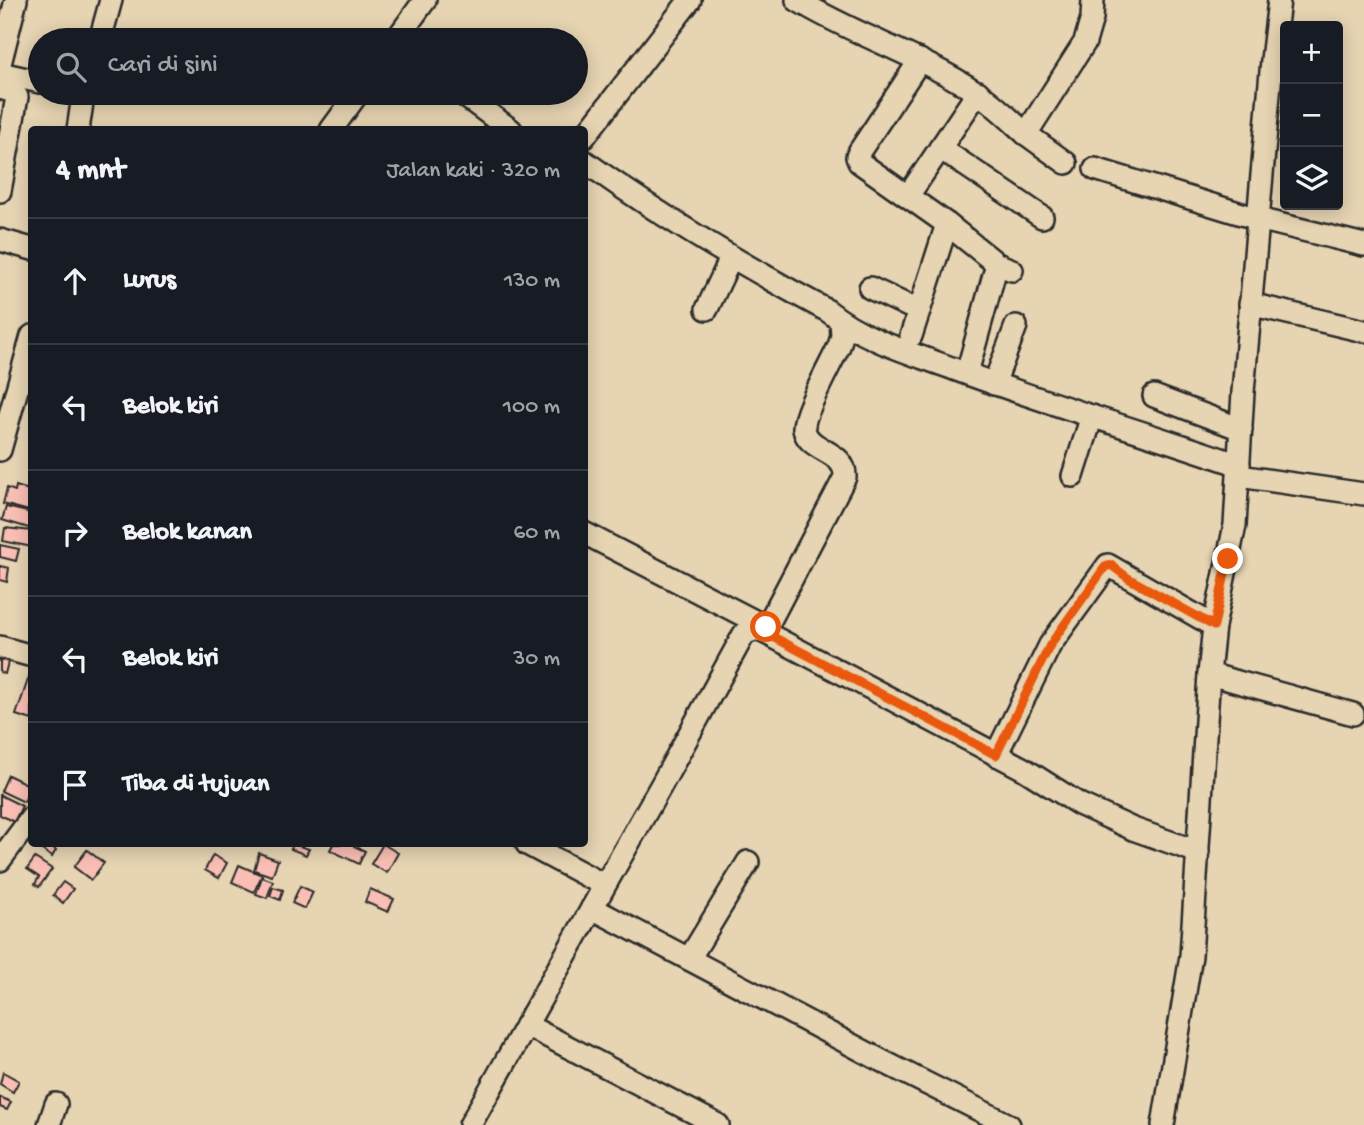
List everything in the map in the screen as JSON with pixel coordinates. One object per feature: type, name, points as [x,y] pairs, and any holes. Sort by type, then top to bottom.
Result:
[{"type":"street","points":[[0,64],[16,0]]},
{"type":"street","points":[[103,28],[111,0]]},
{"type":"street","points":[[405,28],[425,0]]},
{"type":"street","points":[[588,131],[690,0]]},
{"type":"street","points":[[796,0],[920,60],[978,92],[1026,134],[1066,163]]},
{"type":"street","points":[[1026,134],[1085,42],[1092,18],[1093,0]]},
{"type":"street","points":[[1163,1125],[1191,956],[1209,674],[1214,626],[1235,525],[1250,304],[1279,0]]},
{"type":"street","points":[[920,60],[857,157],[865,167],[1005,267],[970,362]]},
{"type":"street","points":[[0,73],[28,79]]},
{"type":"street","points":[[0,88],[14,92],[18,97],[0,191]]},
{"type":"street","points":[[908,196],[978,92]]},
{"type":"street","points":[[78,126],[81,105]]},
{"type":"street","points":[[334,126],[349,105]]},
{"type":"street","points":[[477,105],[506,126]]},
{"type":"street","points":[[940,148],[1042,217]]},
{"type":"street","points":[[588,164],[731,258],[886,344],[1239,471],[1364,494]]},
{"type":"street","points":[[1095,169],[1258,219],[1364,245]]},
{"type":"street","points":[[911,336],[947,224]]},
{"type":"street","points":[[0,240],[28,248]]},
{"type":"street","points":[[707,309],[731,258]]},
{"type":"street","points":[[870,288],[919,311]]},
{"type":"street","points":[[1250,304],[1364,331]]},
{"type":"street","points":[[765,629],[845,477],[841,460],[810,439],[804,429],[806,415],[839,346],[842,335],[841,321]]},
{"type":"street","points":[[994,384],[1016,326]]},
{"type":"street","points":[[0,450],[28,350]]},
{"type":"street","points":[[1154,396],[1241,429]]},
{"type":"street","points":[[1073,476],[1092,416]]},
{"type":"street","points":[[588,535],[765,629],[1103,816],[1198,852]]},
{"type":"street","points":[[996,755],[1050,645],[1108,565],[1214,626]]},
{"type":"street","points":[[470,1125],[744,634],[765,629]]},
{"type":"street","points":[[0,647],[28,655]]},
{"type":"street","points":[[1209,674],[1353,714]]},
{"type":"street","points":[[0,860],[28,822]]},
{"type":"street","points":[[533,847],[604,885]]},
{"type":"street","points":[[689,958],[748,862]]},
{"type":"street","points":[[592,908],[999,1123]]},
{"type":"street","points":[[526,1025],[718,1125]]},
{"type":"street","points":[[49,1125],[56,1104]]},
{"type":"building","points":[[16,486],[28,490],[28,511],[3,504],[7,488],[15,491]]},
{"type":"building","points":[[6,507],[28,512],[28,528],[2,520]]},
{"type":"building","points":[[5,528],[28,531],[28,546],[3,541]]},
{"type":"building","points":[[0,545],[19,549],[16,561],[0,557]]},
{"type":"building","points":[[0,566],[9,568],[7,582],[0,580]]},
{"type":"building","points":[[0,656],[9,658],[5,674],[0,672]]},
{"type":"building","points":[[28,680],[28,719],[16,715]]},
{"type":"building","points":[[8,775],[28,785],[24,802],[1,791]]},
{"type":"building","points":[[0,795],[22,806],[14,822],[0,815]]},
{"type":"building","points":[[38,847],[52,847],[56,850],[52,857]]},
{"type":"building","points":[[303,847],[309,849],[306,855],[291,849]]},
{"type":"building","points":[[332,847],[356,847],[365,851],[359,864],[330,850]]},
{"type":"building","points":[[381,847],[388,847],[398,853],[387,873],[371,864]]},
{"type":"building","points":[[87,850],[104,863],[91,880],[74,867]]},
{"type":"building","points":[[259,853],[278,860],[272,876],[254,870]]},
{"type":"building","points":[[213,855],[227,863],[219,878],[205,870]]},
{"type":"building","points":[[35,858],[52,869],[39,887],[35,884],[39,877],[27,869]]},
{"type":"building","points":[[239,865],[262,875],[254,892],[232,882]]},
{"type":"building","points":[[262,877],[273,881],[267,898],[256,894]]},
{"type":"building","points":[[63,882],[73,889],[63,903],[53,895]]},
{"type":"building","points":[[300,886],[313,892],[305,909],[292,903]]},
{"type":"building","points":[[273,887],[283,890],[280,900],[270,896]]},
{"type":"building","points":[[370,889],[394,899],[388,912],[365,902]]},
{"type":"building","points":[[3,1072],[19,1081],[13,1092],[0,1084]]},
{"type":"building","points":[[0,1097],[11,1102],[7,1110],[0,1107]]},
{"type":"route","points":[[766,627],[764,632],[996,755],[1050,645],[1105,567],[1111,565],[1128,578],[1214,626],[1228,559]]}]
